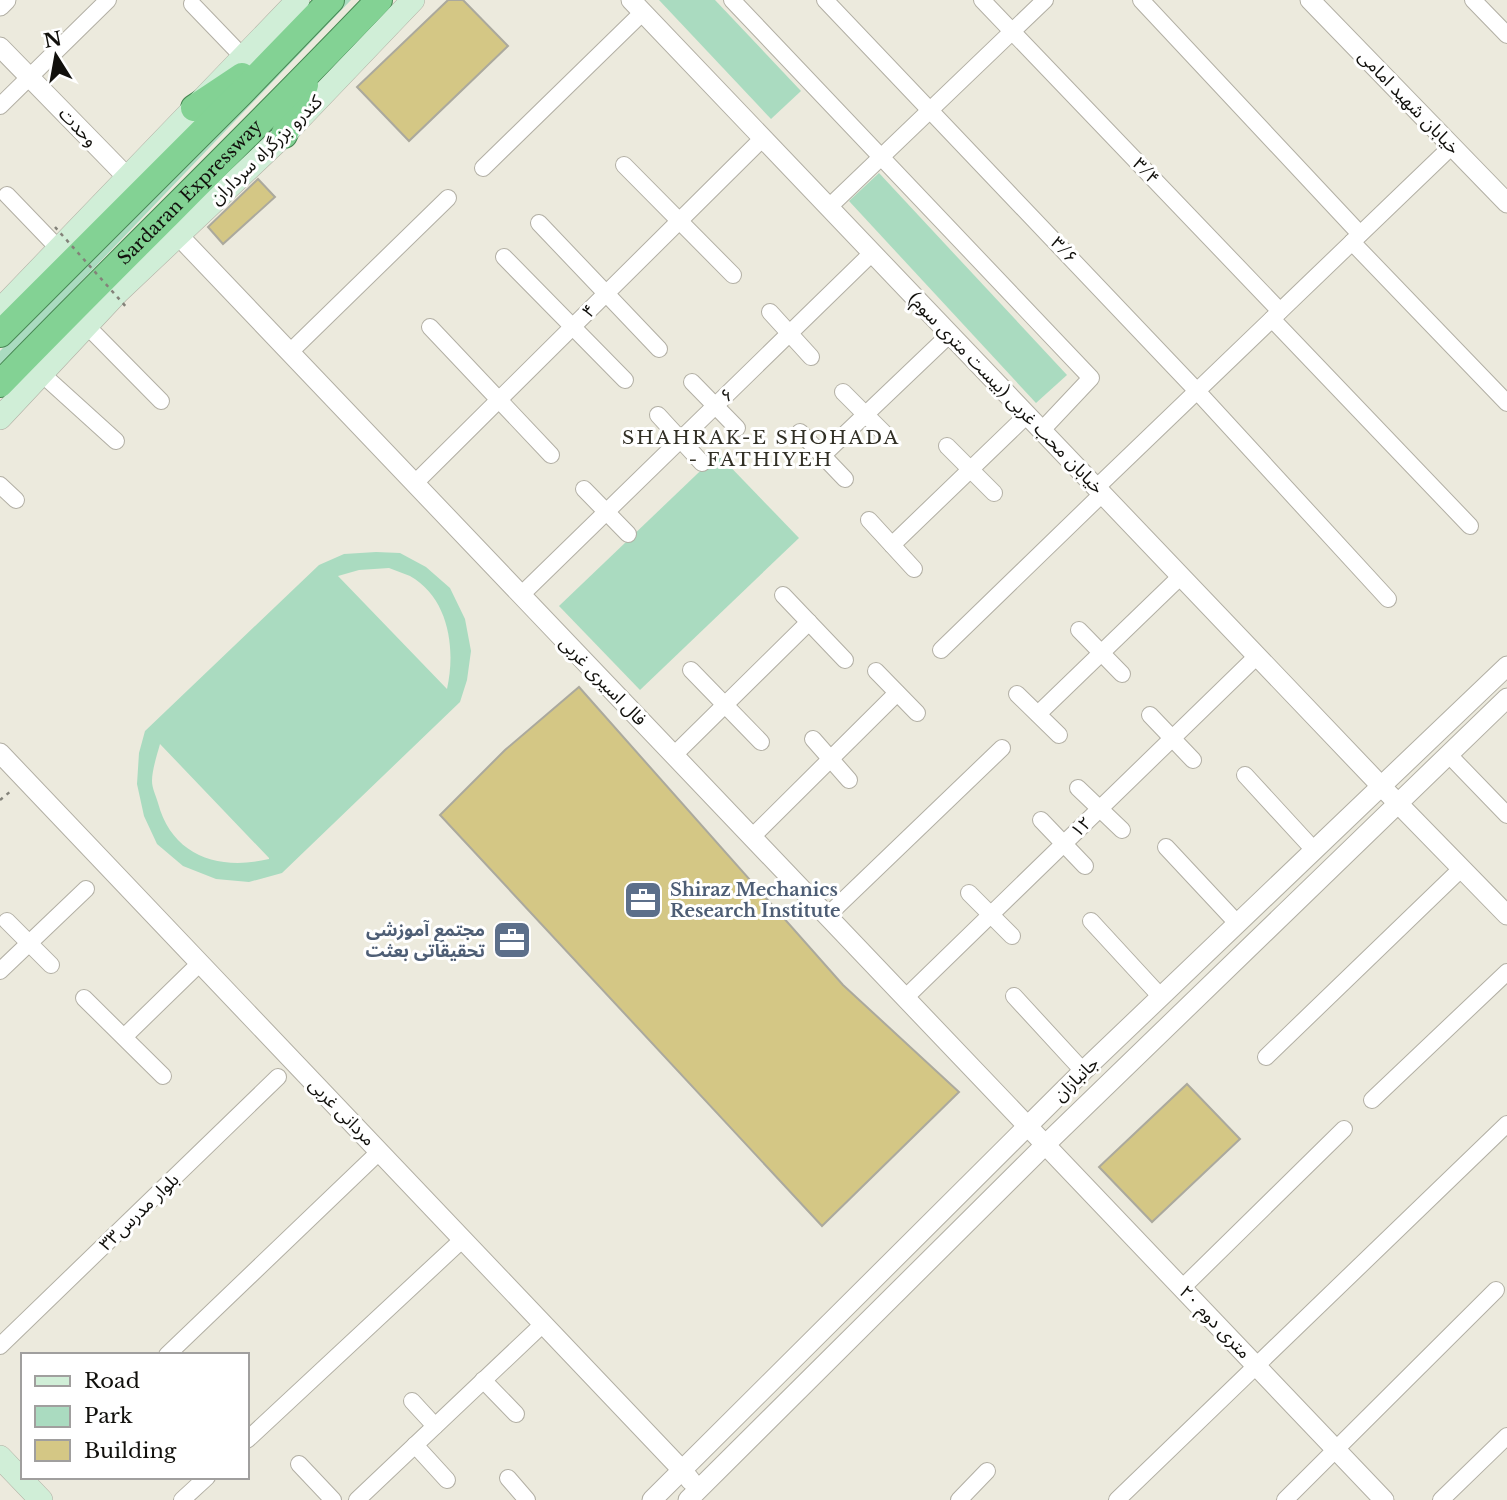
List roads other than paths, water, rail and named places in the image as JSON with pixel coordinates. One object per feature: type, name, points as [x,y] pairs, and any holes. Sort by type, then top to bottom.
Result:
[{"type":"highway","name":"Sardaran Expressway","points":[[0,334],[331,0]]},
{"type":"highway","name":"Sardaran Expressway","points":[[0,384],[83,315],[379,0]]},
{"type":"highway","points":[[194,108],[285,48]]},
{"type":"highway","points":[[284,135],[310,72]]},
{"type":"highway","points":[[28,304],[62,237]]},
{"type":"highway","points":[[83,315],[123,301]]},
{"type":"main road","points":[[0,310],[62,237],[127,177],[298,0]]},
{"type":"main road","name":"کندرو بزرگراه سرداران","points":[[123,301],[178,235],[284,135],[413,0]]},
{"type":"main road","points":[[0,418],[43,374],[83,315]]},
{"type":"main road","points":[[0,1457],[41,1500]]},
{"type":"street","points":[[0,6],[6,0]]},
{"type":"street","points":[[0,106],[108,0]]},
{"type":"street","points":[[732,0],[1091,379],[1042,430]]},
{"type":"street","name":"۳/۶","points":[[825,0],[1197,391],[1388,599]]},
{"type":"street","name":"۳/۴","points":[[982,0],[1469,526]]},
{"type":"street","points":[[829,207],[1045,0]]},
{"type":"street","points":[[1141,0],[1507,403]]},
{"type":"street","name":"خیابان شهید امامی","points":[[1310,0],[1452,146],[1503,192]]},
{"type":"street","points":[[1473,0],[1507,35]]},
{"type":"street","points":[[192,4],[243,57]]},
{"type":"street","points":[[483,168],[637,6]]},
{"type":"street","name":"خیابان محب غربی (بیست متری سوم)","points":[[637,6],[1507,915]]},
{"type":"street","name":"وحدت","points":[[0,47],[127,177]]},
{"type":"street","name":"۴","points":[[415,483],[763,138]]},
{"type":"street","points":[[941,650],[1197,391],[1452,146]]},
{"type":"street","points":[[624,165],[733,275]]},
{"type":"street","points":[[7,195],[62,237]]},
{"type":"street","points":[[290,352],[448,198]]},
{"type":"street","points":[[540,223],[659,349]]},
{"type":"street","name":"فال اسیری غربی","points":[[178,235],[1027,1126]]},
{"type":"street","name":"۶","points":[[522,596],[872,253]]},
{"type":"street","points":[[504,257],[625,380]]},
{"type":"street","points":[[770,312],[811,356]]},
{"type":"street","points":[[83,315],[161,401]]},
{"type":"street","points":[[430,327],[551,455]]},
{"type":"street","points":[[822,456],[950,334]]},
{"type":"street","points":[[43,374],[116,441]]},
{"type":"street","points":[[692,382],[737,428]]},
{"type":"street","points":[[843,392],[887,436]]},
{"type":"street","points":[[658,415],[702,463]]},
{"type":"street","points":[[892,545],[1027,415]]},
{"type":"street","points":[[800,432],[845,480]]},
{"type":"street","points":[[947,446],[994,493]]},
{"type":"street","points":[[0,485],[16,500]]},
{"type":"street","points":[[584,489],[628,534]]},
{"type":"street","points":[[869,520],[914,569]]},
{"type":"street","points":[[1038,714],[1181,576]]},
{"type":"street","points":[[783,595],[845,660]]},
{"type":"street","points":[[674,755],[809,622]]},
{"type":"street","points":[[1079,630],[1122,674]]},
{"type":"street","name":"۱۲","points":[[905,998],[1257,656]]},
{"type":"street","name":"جانبازان","points":[[652,1500],[1083,1071],[1507,666]]},
{"type":"street","points":[[691,670],[761,743]]},
{"type":"street","points":[[876,671],[917,713]]},
{"type":"street","points":[[752,837],[898,693]]},
{"type":"street","points":[[1017,694],[1059,735]]},
{"type":"street","name":"جانبازان","points":[[697,1497],[1046,1144],[1507,698]]},
{"type":"street","points":[[1150,715],[1194,760]]},
{"type":"street","points":[[813,739],[849,780]]},
{"type":"street","points":[[827,916],[1002,748]]},
{"type":"street","name":"مردانی غربی","points":[[0,754],[683,1471],[697,1497]]},
{"type":"street","points":[[1449,755],[1507,815]]},
{"type":"street","points":[[1245,775],[1314,850]]},
{"type":"street","points":[[1077,788],[1122,830]]},
{"type":"street","points":[[1041,820],[1085,866]]},
{"type":"street","points":[[1166,847],[1237,923]]},
{"type":"street","points":[[1265,1057],[1462,868]]},
{"type":"street","points":[[0,971],[86,889]]},
{"type":"street","points":[[969,893],[1012,936]]},
{"type":"street","points":[[1090,921],[1161,997]]},
{"type":"street","points":[[7,922],[51,965]]},
{"type":"street","points":[[124,1037],[200,963]]},
{"type":"street","points":[[1372,1100],[1507,972]]},
{"type":"street","points":[[1014,996],[1083,1071]]},
{"type":"street","points":[[85,998],[163,1076]]},
{"type":"street","name":"بلوار مدرس۳۳","points":[[0,1346],[278,1077]]},
{"type":"street","points":[[1117,1500],[1507,1125]]},
{"type":"street","name":"۲۰ متری دوم","points":[[1027,1126],[1384,1500]]},
{"type":"street","points":[[1182,1288],[1344,1129]]},
{"type":"street","points":[[169,1353],[379,1152]]},
{"type":"street","points":[[248,1439],[463,1239]]},
{"type":"street","points":[[1285,1500],[1496,1290]]},
{"type":"street","points":[[357,1500],[543,1324]]},
{"type":"street","points":[[483,1380],[516,1414]]},
{"type":"street","points":[[412,1401],[435,1426]]},
{"type":"street","points":[[1441,1500],[1507,1436]]},
{"type":"street","points":[[415,1445],[447,1480]]},
{"type":"street","points":[[299,1464],[333,1500]]},
{"type":"street","points":[[963,1499],[987,1471]]},
{"type":"street","points":[[508,1478],[527,1500]]},
{"type":"street","points":[[183,1500],[205,1479]]},
{"type":"place","name":"Shiraz Mechanics Research Institute","points":[[643,900]]},
{"type":"place","name":"مجتمع آموزشی تحقیقاتی بعثت","points":[[512,940]]},
{"type":"district","name":"SHAHRAK-E SHOHADA - FATHIYEH","points":[[761,448]]}]
